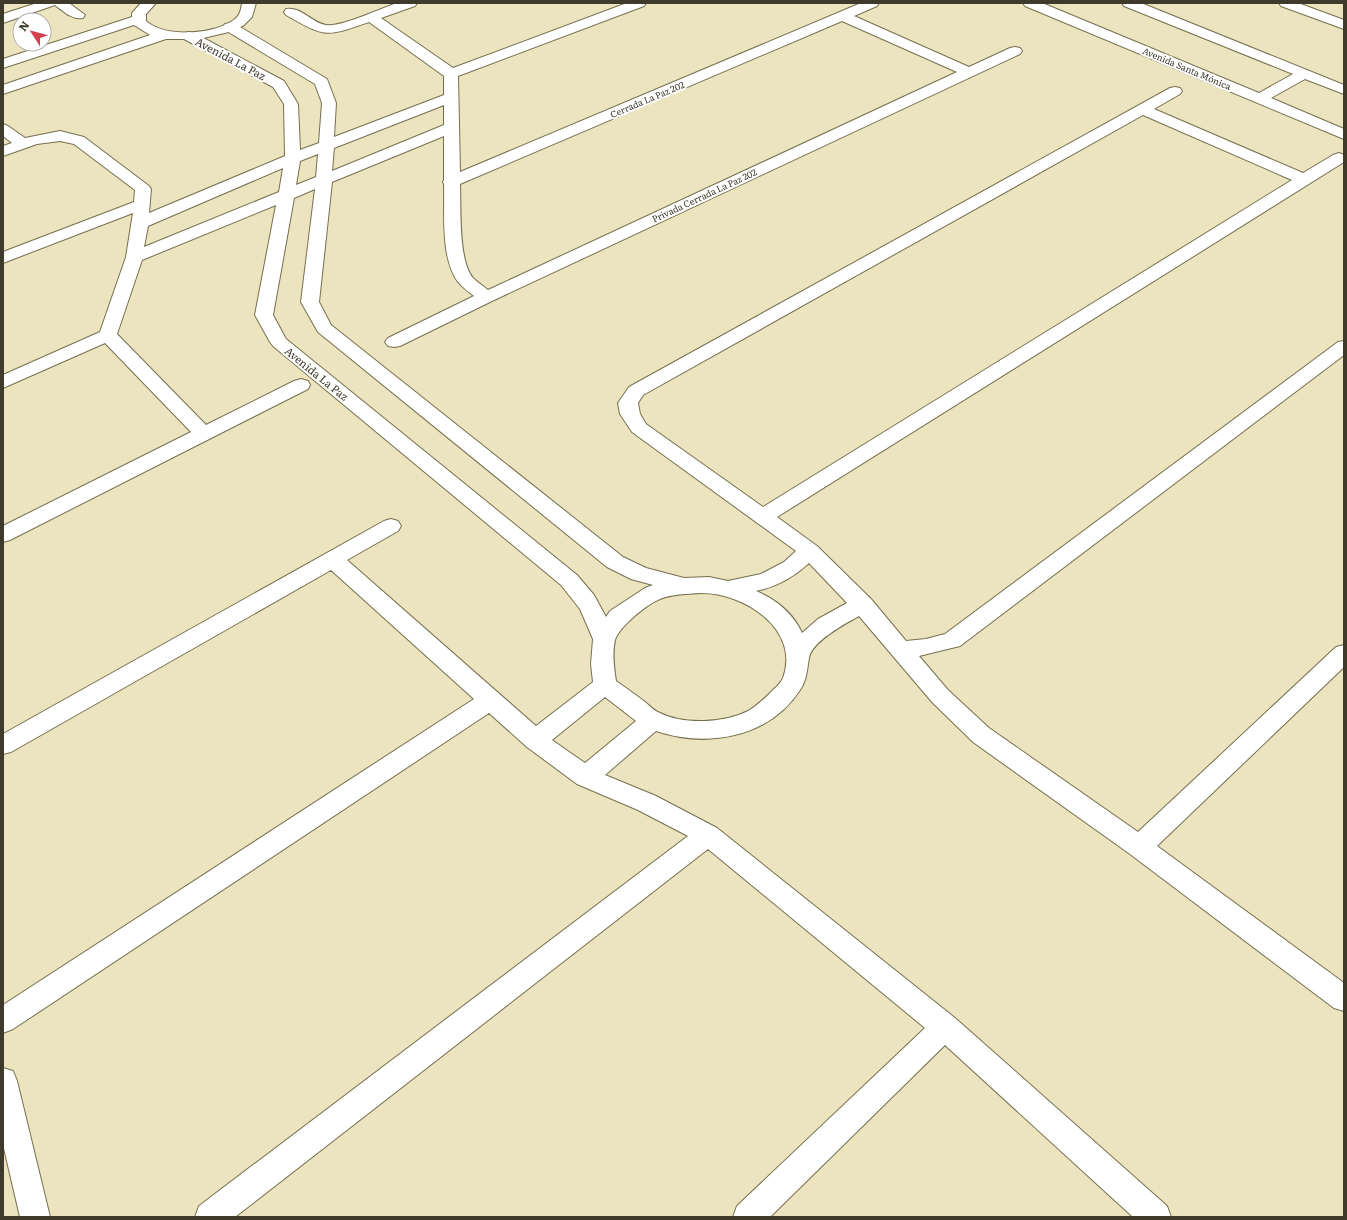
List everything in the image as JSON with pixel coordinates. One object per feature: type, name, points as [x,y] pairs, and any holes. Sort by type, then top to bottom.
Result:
[{"type":"street","points":[[3,19],[50,3]]},
{"type":"street","points":[[60,3],[78,15]]},
{"type":"street","points":[[149,3],[138,14],[139,22],[146,29],[165,35],[189,36],[208,34],[230,27],[245,18],[253,5]]},
{"type":"street","points":[[291,12],[321,30],[329,31],[410,3]]},
{"type":"street","points":[[451,74],[639,3]]},
{"type":"street","name":"Cerrada La Paz 202","points":[[451,182],[872,3]]},
{"type":"street","name":"Avenida Santa Mónica","points":[[1030,3],[1261,98],[1344,134]]},
{"type":"street","points":[[1129,3],[1344,90]]},
{"type":"street","points":[[1286,3],[1344,25]]},
{"type":"street","points":[[844,16],[968,72]]},
{"type":"street","points":[[371,17],[451,74]]},
{"type":"street","points":[[3,64],[139,19]]},
{"type":"street","points":[[230,27],[322,82],[329,103],[324,179],[310,302],[324,328],[615,562],[639,574],[684,586]]},
{"type":"street","points":[[3,90],[165,35]]},
{"type":"street","name":"Avenida La Paz","points":[[189,36],[279,84],[292,104],[293,158],[264,315],[279,342],[569,580],[584,594],[596,618],[604,639]]},
{"type":"street","name":"Privada Cerrada La Paz 202","points":[[394,342],[486,297],[1015,51]]},
{"type":"street","points":[[451,74],[451,182],[453,235],[458,263],[466,280],[486,297]]},
{"type":"street","points":[[1261,98],[1304,74]]},
{"type":"street","points":[[1175,91],[636,391],[628,403],[630,414],[639,428],[810,551],[863,605],[940,696],[982,735],[1139,847],[1344,999]]},
{"type":"street","points":[[140,223],[293,158],[451,98]]},
{"type":"street","points":[[1142,109],[1303,179]]},
{"type":"street","points":[[134,257],[451,128]]},
{"type":"street","points":[[3,129],[23,144]]},
{"type":"street","points":[[3,151],[34,140],[60,136],[79,140],[143,189],[140,223],[134,257],[108,335],[3,382]]},
{"type":"street","points":[[763,516],[1338,158]]},
{"type":"street","points":[[3,258],[142,204]]},
{"type":"street","points":[[108,335],[204,434]]},
{"type":"street","points":[[902,650],[926,648],[952,640],[1344,346]]},
{"type":"street","points":[[3,535],[301,385]]},
{"type":"street","points":[[3,745],[391,526]]},
{"type":"street","points":[[726,589],[766,580],[792,567],[810,551]]},
{"type":"street","points":[[332,559],[535,740],[586,777],[647,803],[708,834],[945,1027],[1156,1217]]},
{"type":"street","points":[[798,656],[793,636],[777,613],[753,597],[716,586],[684,586],[653,593],[618,616],[604,639],[602,664],[605,685],[652,721],[685,730],[720,730],[753,720],[777,703],[794,680],[798,656],[802,646],[817,631],[863,605]]},
{"type":"street","points":[[1139,847],[1344,653]]},
{"type":"street","points":[[535,740],[605,685]]},
{"type":"street","points":[[3,1020],[490,700]]},
{"type":"street","points":[[586,777],[652,721]]},
{"type":"street","points":[[210,1217],[708,834]]},
{"type":"street","points":[[748,1217],[945,1027]]},
{"type":"street","points":[[3,1081],[35,1217]]}]
